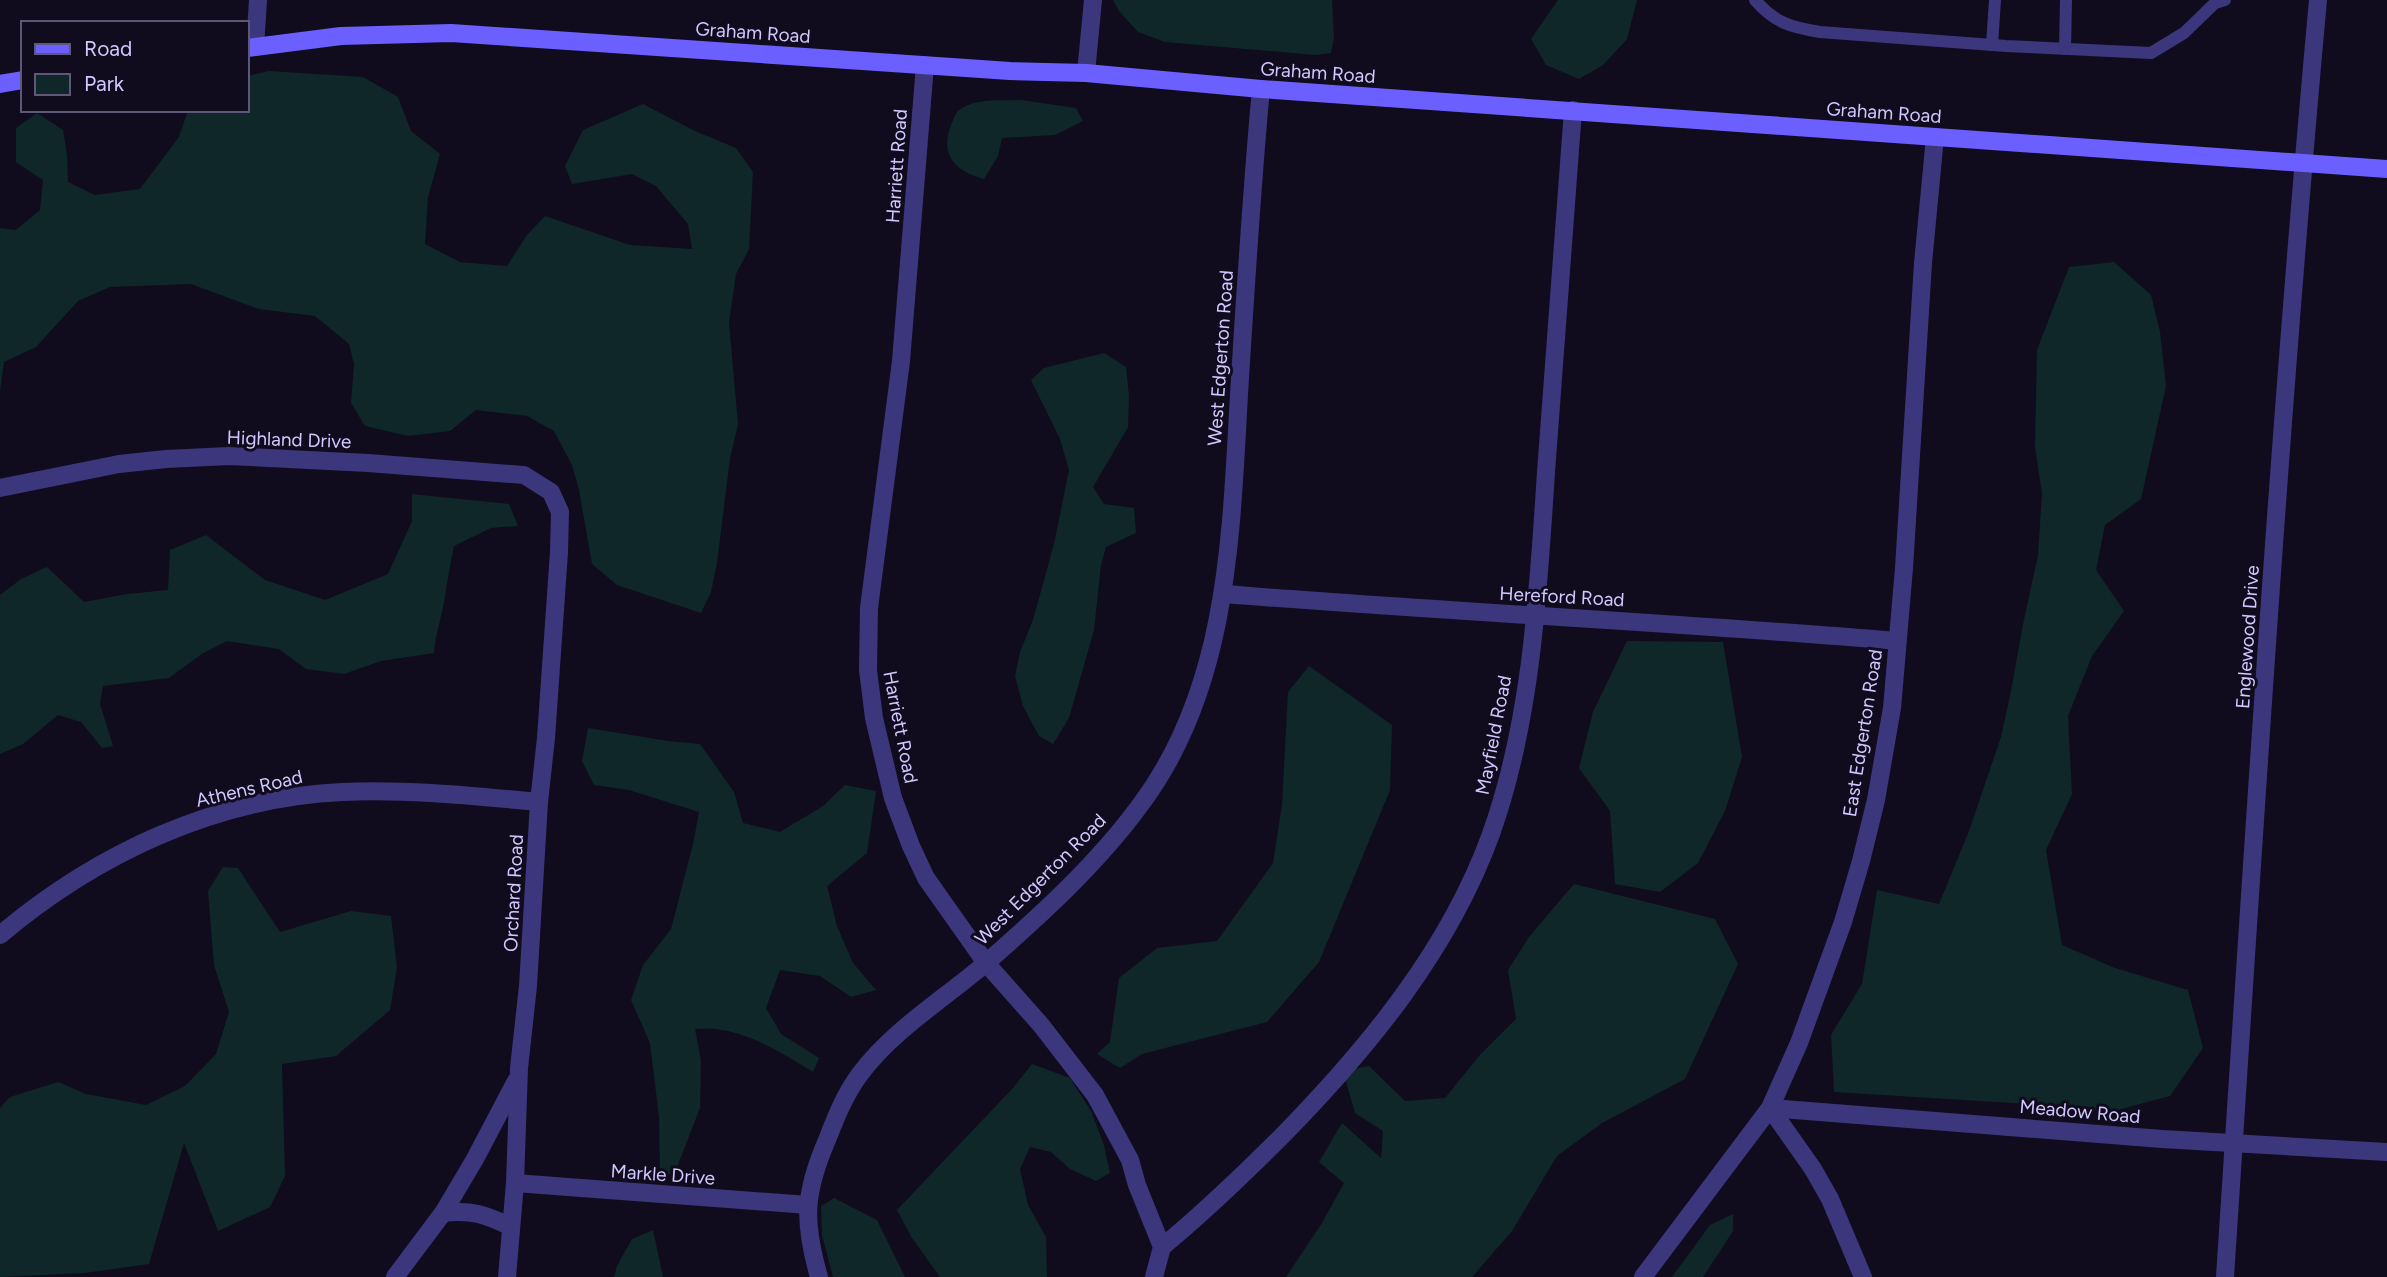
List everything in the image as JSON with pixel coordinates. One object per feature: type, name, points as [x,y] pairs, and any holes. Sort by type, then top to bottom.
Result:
[{"type":"main road","name":"Graham Road","points":[[251,48],[341,36],[451,33],[925,65],[1086,73],[1261,89],[2387,169]]},
{"type":"main road","points":[[0,84],[21,80]]},
{"type":"street","points":[[251,48],[258,0]]},
{"type":"street","points":[[1086,73],[1093,0]]},
{"type":"street","name":"Englewood Drive","points":[[2225,1277],[2267,631],[2318,0]]},
{"type":"street","name":"Harriett Road","points":[[925,65],[901,361],[869,608],[868,670],[874,718],[884,765],[911,846],[933,889],[986,963],[1041,1025],[1094,1095],[1130,1160],[1162,1247]]},
{"type":"street","name":"West Edgerton Road","points":[[819,1277],[811,1242],[808,1205],[813,1171],[841,1105],[859,1076],[900,1032],[986,963],[1108,846],[1143,802],[1178,743],[1203,682],[1224,594],[1261,89]]},
{"type":"street","name":"Mayfield Road","points":[[1162,1247],[1213,1205],[1319,1098],[1382,1025],[1441,936],[1480,861],[1498,815],[1517,739],[1536,617],[1573,110]]},
{"type":"street","name":"East Edgerton Road","points":[[1643,1277],[1770,1108],[1799,1044],[1843,922],[1861,861],[1885,754],[1898,641],[1923,263],[1935,137]]},
{"type":"street","name":"Highland Drive","points":[[0,488],[119,464],[229,456],[275,457],[524,475],[551,492],[560,512]]},
{"type":"street","name":"Orchard Road","points":[[507,1277],[560,512]]},
{"type":"street","name":"Hereford Road","points":[[1224,594],[1898,641]]},
{"type":"street","name":"Athens Road","points":[[0,936],[36,905],[102,863],[150,839],[231,810],[341,792],[417,792],[538,802]]},
{"type":"street","points":[[395,1277],[443,1213],[519,1075]]},
{"type":"street","points":[[1770,1108],[1830,1199],[1863,1277]]},
{"type":"street","name":"Meadow Road","points":[[1770,1108],[2233,1144],[2387,1152]]},
{"type":"street","name":"Markle Drive","points":[[515,1183],[808,1205]]},
{"type":"street","points":[[443,1213],[468,1211],[486,1215],[511,1227]]},
{"type":"street","points":[[1154,1277],[1162,1247]]},
{"type":"lane","points":[[1755,0],[1768,15],[1790,27],[1819,32],[2151,53],[2184,33],[2215,3],[2225,0]]},
{"type":"lane","points":[[1992,45],[1995,0]]},
{"type":"lane","points":[[2065,49],[2066,0]]},
{"type":"green space","points":[[1113,0],[1332,0],[1334,38],[1331,53],[1315,55],[1165,42],[1138,32]]},
{"type":"green space","points":[[1558,0],[1637,0],[1627,39],[1603,65],[1579,79],[1546,65],[1531,39]]},
{"type":"green space","points":[[269,71],[363,77],[398,97],[411,131],[440,154],[428,197],[425,244],[460,262],[507,266],[527,235],[545,216],[630,245],[692,249],[688,224],[656,186],[632,174],[572,184],[565,166],[583,130],[643,104],[695,131],[736,148],[753,172],[749,249],[736,274],[729,323],[738,424],[730,458],[717,563],[711,592],[701,613],[617,585],[592,564],[572,465],[554,431],[527,416],[476,410],[450,431],[408,436],[365,426],[351,403],[354,364],[349,344],[315,316],[259,309],[191,284],[110,287],[78,301],[36,347],[4,362],[0,391],[0,228],[16,230],[40,210],[43,180],[16,162],[16,128],[37,113],[63,130],[68,182],[95,195],[140,189],[179,137],[187,112],[248,112],[248,76]]},
{"type":"green space","points":[[1021,100],[1076,108],[1083,121],[1055,135],[1002,138],[998,156],[984,179],[958,167],[947,145],[951,125],[958,111],[980,102]]},
{"type":"green space","points":[[2114,262],[2151,295],[2160,332],[2166,386],[2141,499],[2105,525],[2096,570],[2124,611],[2092,656],[2068,716],[2072,794],[2046,850],[2062,945],[2115,968],[2188,990],[2203,1048],[2170,1096],[2110,1112],[2029,1104],[1834,1092],[1831,1035],[1862,984],[1877,890],[1939,904],[1969,831],[2001,737],[2038,555],[2042,493],[2035,447],[2037,350],[2069,267]]},
{"type":"green space","points":[[1104,353],[1126,367],[1128,427],[1093,487],[1104,504],[1134,508],[1136,533],[1106,547],[1101,565],[1094,630],[1069,718],[1053,744],[1039,736],[1023,706],[1015,676],[1054,544],[1069,470],[1060,439],[1031,380],[1044,368]]},
{"type":"green space","points":[[412,494],[509,504],[518,526],[491,528],[454,546],[434,653],[381,661],[344,674],[306,669],[279,649],[227,641],[203,653],[169,678],[103,686],[100,704],[113,746],[102,748],[81,722],[58,715],[23,744],[0,754],[0,595],[21,579],[47,567],[84,602],[168,590],[170,550],[206,535],[265,580],[325,600],[388,574],[412,521]]},
{"type":"green space","points":[[1627,641],[1723,642],[1742,757],[1725,811],[1698,863],[1660,892],[1615,884],[1610,811],[1579,768],[1593,712]]},
{"type":"green space","points":[[1309,666],[1392,725],[1390,790],[1319,962],[1267,1022],[1142,1054],[1120,1068],[1097,1054],[1110,1042],[1119,978],[1157,948],[1217,941],[1273,863],[1282,805],[1288,692]]},
{"type":"green space","points":[[588,728],[700,744],[734,792],[743,823],[780,832],[823,806],[845,785],[876,791],[867,853],[827,886],[837,926],[853,963],[876,990],[851,997],[820,976],[780,970],[766,1008],[781,1034],[819,1058],[813,1072],[772,1048],[742,1035],[695,1029],[701,1061],[700,1108],[674,1175],[660,1172],[659,1117],[650,1043],[631,1000],[643,965],[671,929],[699,812],[629,790],[594,785],[582,761]]},
{"type":"green space","points":[[223,867],[238,868],[280,932],[351,911],[391,916],[397,967],[390,1010],[336,1056],[282,1064],[285,1176],[270,1207],[218,1231],[184,1143],[149,1264],[85,1273],[0,1277],[0,1108],[10,1097],[58,1082],[86,1094],[146,1105],[185,1086],[216,1054],[229,1012],[214,965],[208,891]]},
{"type":"green space","points":[[1574,884],[1715,919],[1738,964],[1685,1079],[1602,1123],[1557,1156],[1512,1231],[1472,1277],[1286,1277],[1322,1223],[1344,1183],[1319,1162],[1342,1123],[1381,1158],[1383,1131],[1355,1113],[1343,1071],[1369,1066],[1405,1101],[1445,1098],[1479,1056],[1516,1019],[1508,970],[1529,937]]},
{"type":"green space","points":[[1032,1064],[1070,1078],[1091,1111],[1104,1145],[1110,1173],[1096,1181],[1070,1169],[1051,1152],[1030,1147],[1020,1169],[1028,1205],[1046,1237],[1047,1277],[940,1277],[912,1238],[897,1210],[1012,1089]]},
{"type":"green space","points":[[834,1198],[877,1220],[905,1277],[833,1277],[822,1235],[821,1206]]},
{"type":"green space","points":[[1733,1214],[1733,1231],[1703,1277],[1672,1277],[1710,1225]]},
{"type":"green space","points":[[653,1230],[663,1277],[614,1277],[632,1239]]}]
